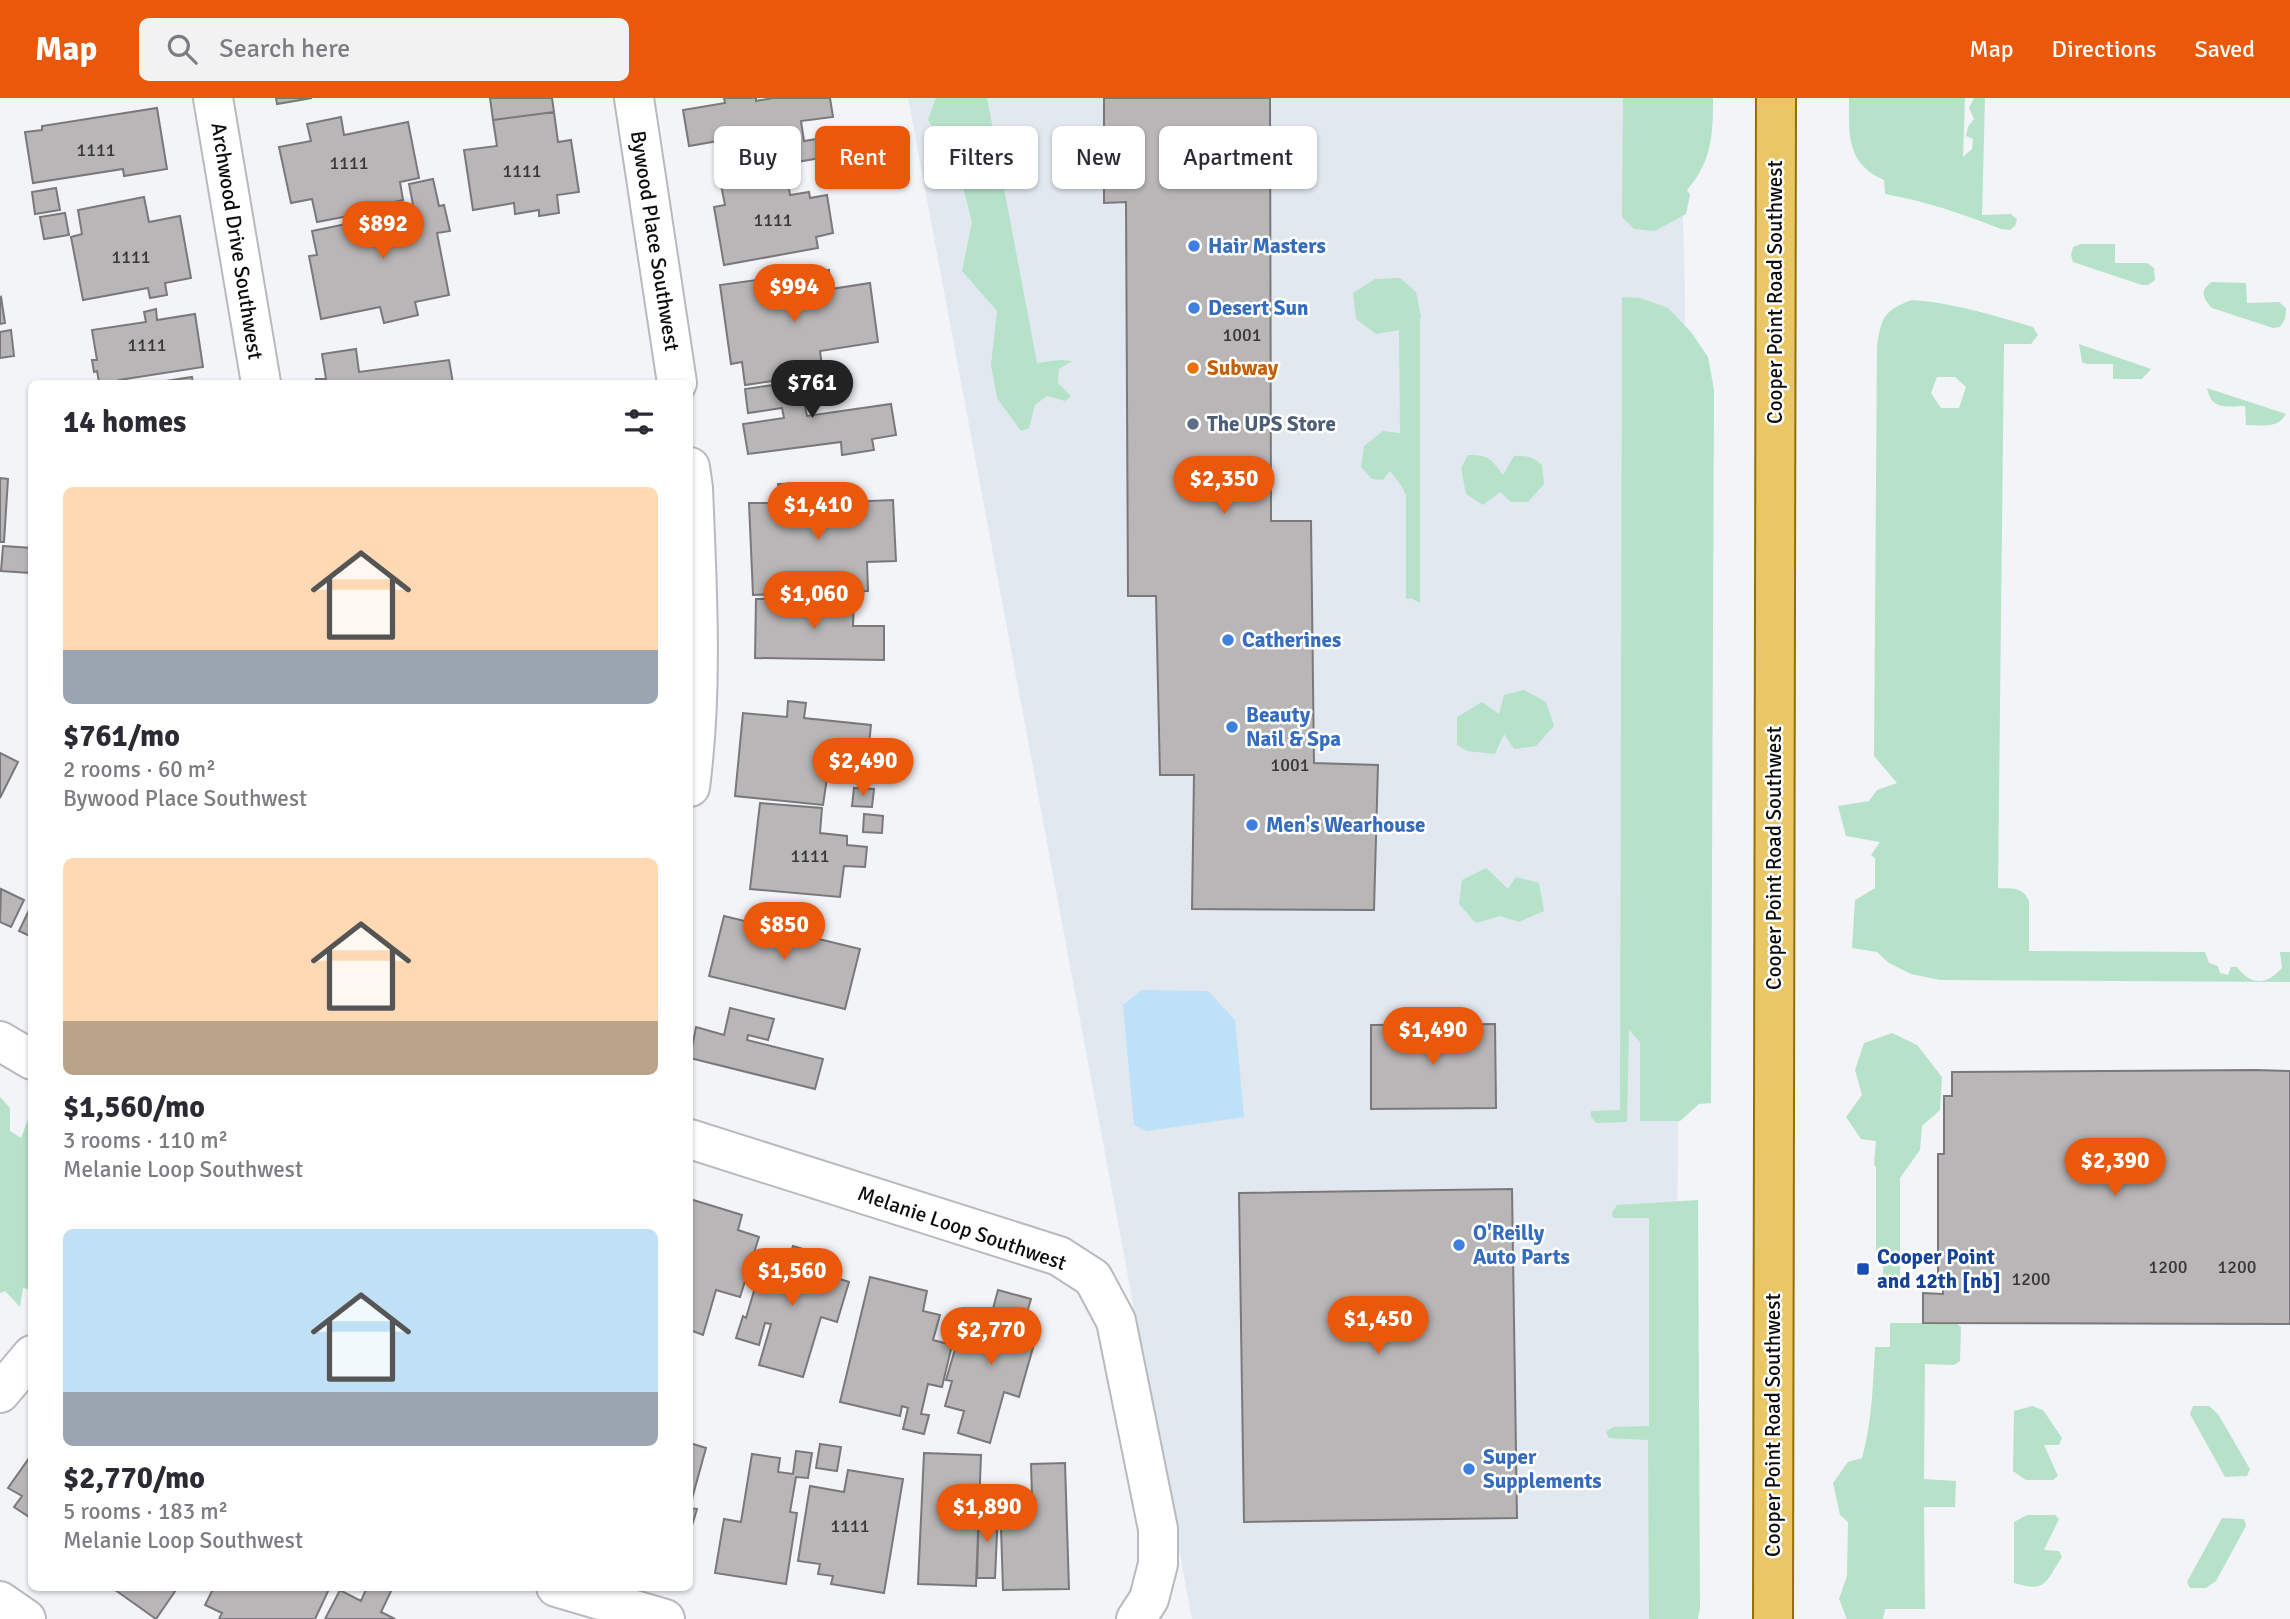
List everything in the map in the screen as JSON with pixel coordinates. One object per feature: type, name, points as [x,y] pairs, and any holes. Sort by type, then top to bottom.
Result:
[{"type":"main road","name":"Cooper Point Road Southwest","points":[[1773,1619],[1776,98]]},
{"type":"street","name":"Archwood Drive Southwest","points":[[213,98],[260,380]]},
{"type":"street","name":"Bywood Place Southwest","points":[[634,98],[677,380]]},
{"type":"street","points":[[693,488],[699,624],[693,763]]},
{"type":"street","points":[[0,1041],[28,1058]]},
{"type":"street","name":"Melanie Loop Southwest","points":[[693,1140],[1059,1256],[1093,1278],[1116,1321],[1158,1529],[1158,1564],[1149,1599],[1136,1619]]},
{"type":"street","points":[[0,1394],[28,1360]]},
{"type":"street","points":[[570,1591],[665,1619]]},
{"type":"street","points":[[0,1601],[26,1619]]},
{"type":"shaded area","points":[[908,98],[1680,98],[1685,298],[1674,1619],[1192,1619],[925,189],[1038,189],[1038,126],[924,126],[924,184]]},
{"type":"green space","points":[[936,98],[987,98],[992,126],[932,126],[928,120]]},
{"type":"green space","points":[[1623,98],[1713,98],[1709,147],[1702,169],[1687,190],[1690,195],[1686,214],[1655,231],[1634,229],[1622,217]]},
{"type":"green space","points":[[1849,98],[1965,98],[1963,157],[1972,149],[1973,139],[1966,136],[1974,119],[1969,108],[1974,98],[1985,98],[1982,215],[2011,214],[2017,219],[2015,226],[2010,230],[2001,229],[1944,208],[1885,194],[1884,180],[1863,165],[1852,146]]},
{"type":"green space","points":[[964,189],[1004,189],[1037,363],[1072,361],[1059,369],[1058,383],[1071,396],[1065,401],[1047,396],[1035,405],[1029,428],[1021,431],[997,398],[991,365],[997,311],[962,271],[972,222]]},
{"type":"green space","points":[[2081,244],[2115,244],[2115,263],[2147,263],[2154,268],[2155,280],[2148,285],[2142,285],[2073,262],[2073,247]]},
{"type":"green space","points":[[1400,278],[1416,292],[1421,317],[1420,603],[1411,598],[1406,599],[1406,495],[1390,471],[1383,480],[1372,479],[1361,467],[1364,446],[1383,431],[1400,433],[1399,330],[1376,334],[1356,319],[1353,293],[1375,279]]},
{"type":"green space","points":[[2212,282],[2246,283],[2247,303],[2279,302],[2286,308],[2285,319],[2280,327],[2273,328],[2212,308],[2206,301],[2204,291]]},
{"type":"green space","points":[[1622,297],[1640,298],[1668,308],[1691,332],[1708,357],[1714,390],[1711,1103],[1699,1104],[1680,1121],[1640,1121],[1640,1042],[1629,1030],[1627,1122],[1597,1123],[1591,1117],[1591,1111],[1620,1110]]},
{"type":"green space","points":[[1912,300],[1973,310],[2033,327],[2038,335],[2031,344],[2004,344],[1998,888],[2020,891],[2029,901],[2029,951],[2205,952],[2209,963],[2218,966],[2220,973],[2228,975],[2231,967],[2237,967],[2248,978],[2259,981],[2271,978],[2282,968],[2280,952],[2290,952],[2290,982],[1940,980],[1911,974],[1889,963],[1877,952],[1852,948],[1855,900],[1875,888],[1875,858],[1871,855],[1880,842],[1846,836],[1838,806],[1869,801],[1877,790],[1897,783],[1874,756],[1877,346],[1880,328],[1886,316],[1895,307]],"holes":[[[1937,377],[1955,377],[1966,387],[1959,408],[1941,408],[1931,393]]]},
{"type":"green space","points":[[2079,344],[2151,369],[2142,379],[2113,379],[2113,364],[2082,362]]},
{"type":"green space","points":[[2207,388],[2286,414],[2274,424],[2246,425],[2245,406],[2216,404]]},
{"type":"green space","points":[[1468,455],[1489,459],[1503,475],[1514,456],[1529,457],[1542,465],[1544,484],[1528,502],[1511,502],[1500,492],[1483,505],[1466,494],[1461,468]]},
{"type":"green space","points":[[1524,690],[1546,702],[1554,726],[1536,746],[1514,749],[1504,734],[1495,754],[1467,751],[1457,745],[1457,717],[1482,702],[1499,714],[1504,695]]},
{"type":"green space","points":[[1486,868],[1508,889],[1516,877],[1539,883],[1544,911],[1519,922],[1500,916],[1476,923],[1459,904],[1462,880]]},
{"type":"green space","points":[[1892,1033],[1917,1045],[1942,1077],[1940,1110],[1922,1126],[1920,1150],[1900,1178],[1900,1282],[1883,1281],[1883,1258],[1876,1257],[1876,1141],[1861,1139],[1846,1117],[1862,1095],[1855,1070],[1864,1043]]},
{"type":"green space","points":[[0,1097],[10,1108],[10,1131],[21,1138],[28,1120],[28,1289],[23,1288],[20,1307],[5,1291],[0,1293]]},
{"type":"green space","points":[[1698,1200],[1700,1608],[1698,1619],[1649,1619],[1648,1440],[1609,1438],[1606,1432],[1613,1427],[1649,1426],[1649,1218],[1613,1218],[1612,1213],[1617,1205]]},
{"type":"green space","points":[[1890,1323],[1956,1323],[1961,1327],[1960,1361],[1954,1365],[1925,1364],[1924,1479],[1956,1481],[1955,1507],[1924,1507],[1925,1609],[1885,1609],[1883,1619],[1847,1619],[1839,1599],[1847,1576],[1848,1522],[1840,1515],[1833,1483],[1848,1462],[1862,1458],[1870,1417],[1875,1347],[1890,1347]]},
{"type":"green space","points":[[2032,1406],[2043,1410],[2062,1438],[2059,1445],[2044,1445],[2058,1476],[2053,1480],[2026,1480],[2013,1471],[2014,1411]]},
{"type":"green space","points":[[2193,1406],[2209,1406],[2218,1414],[2250,1469],[2247,1476],[2225,1477],[2190,1414]]},
{"type":"green space","points":[[2027,1515],[2055,1515],[2059,1519],[2044,1550],[2059,1551],[2062,1557],[2048,1579],[2033,1587],[2014,1583],[2014,1522]]},
{"type":"green space","points":[[2222,1518],[2244,1519],[2246,1526],[2216,1581],[2206,1588],[2190,1588],[2187,1582]]},
{"type":"water","points":[[1142,990],[1208,991],[1235,1020],[1244,1117],[1147,1131],[1134,1125],[1123,1005]]},
{"type":"building","points":[[276,98],[312,98],[277,104]]},
{"type":"building","points":[[490,98],[552,98],[554,112],[493,120]]},
{"type":"building","points":[[724,98],[756,98],[756,101],[773,98],[830,98],[833,117],[801,121],[804,141],[815,139],[815,159],[801,161],[801,126],[714,126],[714,142],[689,146],[683,110],[725,103]]},
{"type":"building","points":[[1104,98],[1270,98],[1270,126],[1159,126],[1159,189],[1270,189],[1271,521],[1311,521],[1314,763],[1378,765],[1374,910],[1192,909],[1194,775],[1160,775],[1156,596],[1128,596],[1126,202],[1104,203],[1104,189],[1145,189],[1145,126],[1104,126]]},
{"type":"building","points":[[157,108],[167,169],[124,176],[123,169],[33,183],[25,132],[42,130],[42,126]]},
{"type":"building","points":[[554,112],[558,142],[571,140],[579,192],[557,195],[559,213],[539,216],[539,210],[515,214],[514,203],[473,210],[464,150],[497,146],[493,120]]},
{"type":"building","points":[[341,117],[344,135],[408,122],[419,178],[400,182],[403,200],[358,210],[359,214],[317,222],[312,199],[291,203],[279,147],[311,141],[307,124]]},
{"type":"building","points":[[433,179],[439,206],[444,205],[450,231],[437,233],[449,295],[415,302],[418,315],[384,323],[380,307],[321,319],[309,256],[317,255],[312,231],[414,210],[409,184]]},
{"type":"building","points":[[56,188],[60,210],[35,214],[32,192]]},
{"type":"building","points":[[722,189],[789,189],[790,195],[809,192],[810,198],[827,195],[833,233],[816,237],[818,248],[724,265],[714,207],[725,205]]},
{"type":"building","points":[[144,197],[149,222],[180,216],[191,278],[165,283],[167,295],[150,298],[148,288],[83,300],[71,237],[82,234],[78,210]]},
{"type":"building","points":[[65,213],[69,235],[44,239],[40,217]]},
{"type":"building","points":[[829,270],[831,289],[870,283],[878,342],[820,351],[823,374],[745,385],[742,362],[731,364],[720,285]]},
{"type":"building","points":[[0,298],[5,323],[0,324]]},
{"type":"building","points":[[156,309],[157,320],[195,314],[203,367],[119,380],[99,380],[92,360],[97,360],[92,330],[146,322],[144,312]]},
{"type":"building","points":[[11,330],[14,356],[0,358],[0,332]]},
{"type":"building","points":[[356,349],[359,372],[449,360],[452,380],[316,380],[326,379],[322,354]]},
{"type":"building","points":[[831,377],[834,402],[805,406],[807,416],[891,404],[896,435],[872,439],[874,450],[842,455],[841,442],[748,454],[743,424],[784,418],[782,408],[748,413],[745,389]]},
{"type":"building","points":[[0,478],[8,479],[4,542],[0,542]]},
{"type":"building","points":[[821,483],[822,503],[893,500],[896,561],[867,562],[868,591],[753,595],[749,503],[779,503],[778,484]]},
{"type":"building","points":[[3,546],[28,548],[28,573],[1,571]]},
{"type":"building","points":[[756,599],[854,600],[853,626],[884,626],[884,660],[755,658]]},
{"type":"building","points":[[788,701],[806,703],[804,718],[871,725],[865,782],[827,778],[823,805],[735,796],[743,713],[787,717]]},
{"type":"building","points":[[0,753],[18,762],[0,798]]},
{"type":"building","points":[[854,788],[874,789],[872,807],[852,806]]},
{"type":"building","points":[[760,803],[822,808],[820,833],[847,836],[847,845],[867,847],[865,867],[844,866],[840,897],[750,889]]},
{"type":"building","points":[[864,814],[883,816],[882,833],[863,832]]},
{"type":"building","points":[[1,889],[24,900],[11,927],[0,922]]},
{"type":"building","points":[[28,912],[28,935],[19,931]]},
{"type":"building","points":[[724,916],[860,949],[845,1009],[709,976]]},
{"type":"building","points":[[730,1008],[774,1019],[768,1040],[748,1035],[747,1040],[823,1059],[815,1089],[693,1059],[696,1027],[724,1035]]},
{"type":"building","points":[[1495,1024],[1496,1108],[1371,1109],[1371,1025]]},
{"type":"building","points":[[2290,1071],[2290,1324],[1923,1323],[1923,1293],[1943,1294],[1943,1284],[1938,1284],[1938,1154],[1944,1154],[1944,1096],[1952,1096],[1952,1072]]},
{"type":"building","points":[[1512,1189],[1517,1518],[1244,1522],[1239,1193]]},
{"type":"building","points":[[693,1200],[742,1215],[738,1230],[759,1237],[740,1297],[716,1290],[703,1335],[693,1331]]},
{"type":"building","points":[[793,1246],[836,1259],[831,1276],[849,1282],[837,1322],[821,1317],[803,1377],[759,1365],[771,1324],[765,1323],[759,1345],[736,1338],[743,1316],[746,1318],[764,1257],[787,1264]]},
{"type":"building","points":[[870,1277],[927,1291],[923,1311],[940,1315],[933,1340],[952,1345],[942,1387],[928,1384],[921,1414],[929,1415],[924,1434],[903,1429],[908,1408],[902,1406],[900,1416],[840,1402]]},
{"type":"building","points":[[998,1290],[1031,1299],[1021,1333],[1036,1337],[1019,1397],[1004,1392],[990,1443],[958,1433],[964,1411],[945,1406],[952,1381],[946,1380],[958,1339],[983,1346]]},
{"type":"building","points":[[693,1444],[706,1448],[693,1495]]},
{"type":"building","points":[[820,1444],[841,1447],[837,1471],[816,1468]]},
{"type":"building","points":[[796,1451],[812,1453],[808,1478],[796,1477],[790,1512],[797,1513],[786,1584],[715,1573],[724,1519],[741,1522],[752,1454],[780,1458],[778,1472],[793,1474]]},
{"type":"building","points":[[924,1453],[981,1455],[976,1586],[918,1584]]},
{"type":"building","points":[[28,1460],[28,1516],[14,1507],[22,1496],[8,1488]]},
{"type":"building","points":[[1065,1463],[1069,1589],[1003,1590],[1000,1496],[1032,1496],[1031,1464]]},
{"type":"building","points":[[848,1470],[903,1479],[884,1593],[831,1584],[833,1576],[818,1574],[820,1564],[798,1561],[810,1486],[844,1492]]},
{"type":"building","points":[[979,1510],[998,1511],[995,1578],[977,1578]]},
{"type":"building","points":[[117,1591],[175,1591],[156,1619]]},
{"type":"building","points":[[212,1591],[328,1591],[315,1619],[219,1619],[222,1613],[205,1605]]},
{"type":"building","points":[[339,1591],[361,1601],[365,1591],[391,1591],[381,1612],[395,1619],[325,1619]]},
{"type":"place","name":"Hair Masters","points":[[1194,246]]},
{"type":"place","name":"Desert Sun","points":[[1194,308]]},
{"type":"place","name":"Subway","points":[[1193,368]]},
{"type":"place","name":"The UPS Store","points":[[1193,424]]},
{"type":"place","name":"Catherines","points":[[1228,640]]},
{"type":"place","name":"Beauty Nail & Spa","points":[[1232,727]]},
{"type":"place","name":"Men's Wearhouse","points":[[1252,825]]},
{"type":"place","name":"O'Reilly Auto Parts","points":[[1459,1245]]},
{"type":"place","name":"Cooper Point and 12th [nb]","points":[[1863,1269]]},
{"type":"place","name":"Super Supplements","points":[[1469,1469]]}]
